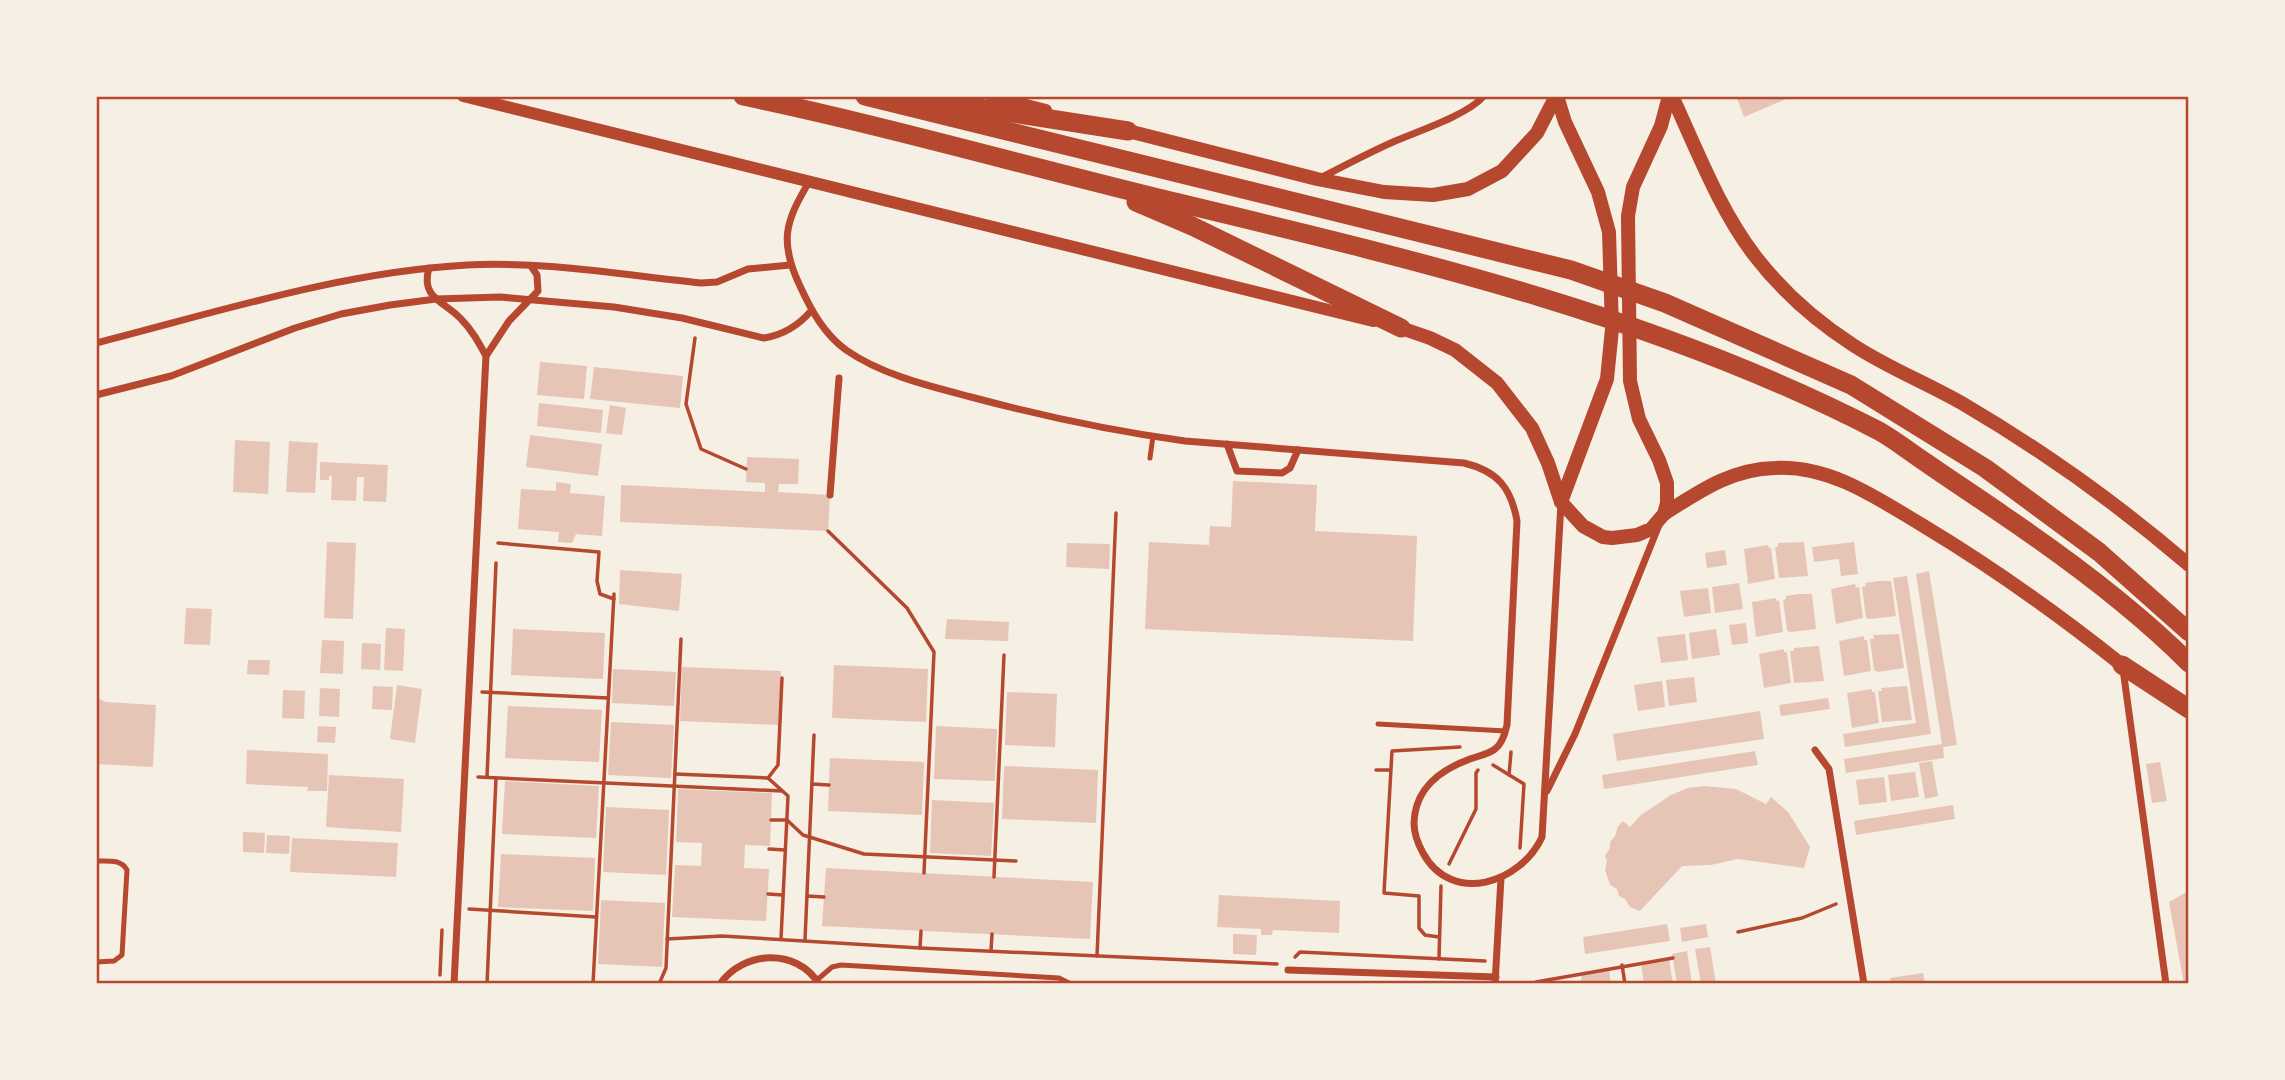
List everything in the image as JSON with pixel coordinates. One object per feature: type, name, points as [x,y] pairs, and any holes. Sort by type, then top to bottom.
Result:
[{"type":"highway","points":[[743,96],[806,109],[1087,181],[1359,246],[1564,303],[1666,338],[1782,384],[1883,434],[2050,547],[2159,633],[2189,663]]},
{"type":"highway","points":[[865,96],[1572,270],[1665,303],[1851,385],[1985,468],[2189,614]]},
{"type":"highway","points":[[902,96],[1128,131]]},
{"type":"highway","points":[[1087,181],[1192,226],[1401,328]]},
{"type":"highway","points":[[2099,552],[2189,632]]},
{"type":"highway","points":[[2122,665],[2189,709]]},
{"type":"main road","points":[[1128,131],[1317,179],[1409,195],[1442,194],[1468,189],[1487,181],[1515,160],[1537,133],[1557,96]]},
{"type":"main road","points":[[1557,96],[1565,122],[1598,192],[1609,232],[1612,329],[1607,379],[1561,502]]},
{"type":"main road","points":[[1664,514],[1667,493],[1665,473],[1639,419],[1630,381],[1628,216],[1633,187],[1661,126],[1671,96]]},
{"type":"main road","points":[[1671,96],[1735,226],[1763,266],[1818,321],[1854,346],[1964,404],[2019,439],[2096,490],[2189,565]]},
{"type":"main road","points":[[1401,328],[1455,350],[1497,383],[1532,428],[1548,463],[1561,502],[1583,526],[1603,537],[1624,538],[1643,533],[1651,529],[1664,514],[1711,484],[1749,470],[1800,468],[1829,475],[1889,505],[1969,553],[2040,602],[2122,665]]},
{"type":"street","points":[[463,96],[1401,328]]},
{"type":"street","points":[[991,96],[1128,131]]},
{"type":"street","points":[[1317,179],[1464,111],[1477,104],[1484,96]]},
{"type":"street","points":[[809,182],[790,219],[787,237],[790,265],[811,311],[849,352],[913,381],[1065,421],[1153,436],[1464,463],[1481,467],[1493,474],[1512,501],[1517,521],[1506,731],[1494,751],[1451,766],[1436,776],[1423,789],[1415,808],[1417,842],[1436,872],[1451,880],[1466,884],[1501,878],[1523,864],[1536,849],[1542,836],[1561,502]]},
{"type":"street","points":[[96,343],[322,286],[429,268],[469,265],[531,266],[585,269],[701,283],[717,282],[748,269],[790,265]]},
{"type":"street","points":[[454,984],[486,356],[509,321],[533,299],[539,284],[531,266]]},
{"type":"street","points":[[429,268],[427,286],[436,299],[468,326],[486,356]]},
{"type":"street","points":[[96,395],[171,376],[295,328],[341,314],[390,304],[436,299],[533,299],[614,307],[682,318],[764,338],[786,331],[811,311]]},
{"type":"street","points":[[830,495],[839,378]]},
{"type":"street","points":[[1227,444],[1237,471],[1282,473],[1290,468],[1298,450]]},
{"type":"street","points":[[1545,795],[1575,734],[1664,514]]},
{"type":"street","points":[[2122,665],[2189,721]]},
{"type":"street","points":[[2122,665],[2166,984]]},
{"type":"street","points":[[1815,750],[1829,769],[1864,984]]},
{"type":"street","points":[[1289,967],[1495,980],[1501,878]]},
{"type":"street","points":[[720,984],[726,974],[743,963],[762,957],[782,958],[800,965],[818,982]]},
{"type":"lane","points":[[1150,458],[1153,436]]},
{"type":"lane","points":[[1378,724],[1506,731]]},
{"type":"lane","points":[[96,860],[122,863],[127,870],[122,955],[114,961],[96,962]]},
{"type":"lane","points":[[818,982],[832,967],[841,965],[1059,978],[1072,984]]},
{"type":"path","points":[[695,338],[686,404],[701,449],[746,469]]},
{"type":"path","points":[[1097,956],[1116,513]]},
{"type":"path","points":[[828,531],[908,608],[934,652],[924,873]]},
{"type":"path","points":[[498,544],[599,552],[597,581],[600,594],[614,597],[593,984]]},
{"type":"path","points":[[486,778],[496,563]]},
{"type":"path","points":[[659,984],[666,968],[681,639]]},
{"type":"path","points":[[994,877],[1004,655]]},
{"type":"path","points":[[768,778],[778,765],[782,678]]},
{"type":"path","points":[[482,692],[607,698]]},
{"type":"path","points":[[805,940],[814,735]]},
{"type":"path","points":[[1508,775],[1511,750]]},
{"type":"path","points":[[1458,869],[1448,864],[1476,810],[1476,773],[1485,763],[1524,784],[1519,850]]},
{"type":"path","points":[[1376,770],[1390,770]]},
{"type":"path","points":[[675,774],[768,778],[788,796],[781,939]]},
{"type":"path","points":[[476,777],[782,791]]},
{"type":"path","points":[[487,984],[496,778]]},
{"type":"path","points":[[812,784],[829,785]]},
{"type":"path","points":[[771,820],[786,820],[803,835],[864,854],[1016,861]]},
{"type":"path","points":[[769,849],[785,850]]},
{"type":"path","points":[[1439,959],[1441,886]]},
{"type":"path","points":[[768,894],[783,895]]},
{"type":"path","points":[[807,896],[824,897]]},
{"type":"path","points":[[1738,932],[1802,918],[1836,904]]},
{"type":"path","points":[[477,910],[596,917]]},
{"type":"path","points":[[440,984],[443,921]]},
{"type":"path","points":[[920,948],[921,931]]},
{"type":"path","points":[[991,951],[992,934]]},
{"type":"path","points":[[667,939],[722,936],[1289,967]]},
{"type":"path","points":[[1300,952],[1496,962]]},
{"type":"path","points":[[1536,982],[1673,958]]},
{"type":"path","points":[[1622,965],[1625,984]]},
{"type":"building","points":[[1736,96],[1793,96],[1744,117]]},
{"type":"building","points":[[540,362],[587,366],[584,399],[537,395]]},
{"type":"building","points":[[594,367],[683,376],[680,408],[590,399]]},
{"type":"building","points":[[539,403],[603,410],[601,433],[537,426]]},
{"type":"building","points":[[610,405],[626,408],[622,435],[606,433]]},
{"type":"building","points":[[530,435],[602,444],[598,476],[526,467]]},
{"type":"building","points":[[235,440],[270,442],[268,494],[233,492]]},
{"type":"building","points":[[289,441],[318,443],[315,493],[286,492]]},
{"type":"building","points":[[747,457],[799,459],[798,484],[779,484],[778,492],[830,495],[828,531],[620,522],[621,485],[765,492],[765,483],[746,482]]},
{"type":"building","points":[[320,462],[388,465],[386,502],[363,501],[364,477],[357,477],[356,501],[331,500],[332,476],[329,476],[329,480],[320,480]]},
{"type":"building","points":[[1233,481],[1317,485],[1315,531],[1417,536],[1413,641],[1145,629],[1149,542],[1209,545],[1210,526],[1231,527]]},
{"type":"building","points":[[556,482],[571,484],[570,493],[605,496],[602,536],[576,534],[572,543],[558,542],[559,532],[518,529],[521,489],[556,491]]},
{"type":"building","points":[[327,542],[356,543],[353,619],[324,618]]},
{"type":"building","points":[[1804,542],[1808,576],[1779,578],[1775,547],[1778,547],[1778,543]]},
{"type":"building","points":[[1854,542],[1858,574],[1841,576],[1839,559],[1814,562],[1812,547]]},
{"type":"building","points":[[1067,543],[1110,544],[1109,569],[1066,567]]},
{"type":"building","points":[[1768,545],[1771,548],[1775,579],[1748,584],[1744,549]]},
{"type":"building","points":[[1725,550],[1727,565],[1707,568],[1705,553]]},
{"type":"building","points":[[620,570],[682,574],[679,611],[619,604]]},
{"type":"building","points":[[1929,571],[1957,745],[1943,747],[1944,758],[1846,773],[1844,759],[1942,744],[1916,574]]},
{"type":"building","points":[[1907,576],[1931,734],[1845,747],[1843,734],[1916,723],[1893,578]]},
{"type":"building","points":[[1891,581],[1896,616],[1866,618],[1862,587],[1866,586],[1865,583]]},
{"type":"building","points":[[1739,583],[1743,609],[1715,613],[1712,587]]},
{"type":"building","points":[[1855,584],[1856,588],[1859,587],[1863,618],[1836,624],[1831,589]]},
{"type":"building","points":[[1708,588],[1711,613],[1684,617],[1680,591]]},
{"type":"building","points":[[1812,594],[1816,629],[1787,631],[1783,600],[1786,596]]},
{"type":"building","points":[[1776,598],[1776,601],[1779,600],[1783,632],[1756,637],[1752,602]]},
{"type":"building","points":[[186,608],[212,609],[210,645],[184,644]]},
{"type":"building","points":[[947,619],[1009,622],[1008,641],[945,639]]},
{"type":"building","points":[[1746,623],[1748,643],[1732,645],[1729,625]]},
{"type":"building","points":[[386,628],[405,629],[403,671],[384,670]]},
{"type":"building","points":[[513,629],[605,633],[603,679],[511,675]]},
{"type":"building","points":[[1716,629],[1720,655],[1692,659],[1689,633]]},
{"type":"building","points":[[1685,634],[1688,660],[1661,663],[1657,637]]},
{"type":"building","points":[[1899,634],[1904,668],[1878,672],[1874,670],[1870,639],[1874,639],[1873,635]]},
{"type":"building","points":[[1864,636],[1864,640],[1867,640],[1871,671],[1844,676],[1839,641]]},
{"type":"building","points":[[322,640],[344,641],[343,674],[320,673]]},
{"type":"building","points":[[362,643],[381,644],[380,670],[361,669]]},
{"type":"building","points":[[1819,646],[1824,681],[1794,683],[1790,651],[1794,651],[1794,648]]},
{"type":"building","points":[[1784,649],[1784,652],[1787,652],[1791,683],[1764,688],[1759,654]]},
{"type":"building","points":[[248,660],[270,660],[269,675],[247,674]]},
{"type":"building","points":[[834,665],[928,669],[926,722],[832,718]]},
{"type":"building","points":[[682,667],[781,671],[778,725],[680,721]]},
{"type":"building","points":[[613,669],[676,672],[674,706],[612,703]]},
{"type":"building","points":[[1694,677],[1697,702],[1669,706],[1666,680]]},
{"type":"building","points":[[1662,681],[1665,707],[1638,711],[1634,685]]},
{"type":"building","points":[[397,685],[422,689],[415,743],[390,739]]},
{"type":"building","points":[[373,686],[393,687],[392,710],[372,709]]},
{"type":"building","points":[[1907,686],[1912,720],[1882,722],[1878,691],[1882,691],[1881,688]]},
{"type":"building","points":[[320,688],[340,689],[339,717],[319,716]]},
{"type":"building","points":[[1872,689],[1872,692],[1875,692],[1879,723],[1852,728],[1847,693]]},
{"type":"building","points":[[283,690],[305,691],[304,719],[282,718]]},
{"type":"building","points":[[1007,692],[1057,694],[1055,747],[1005,745]]},
{"type":"building","points":[[96,697],[105,702],[156,705],[153,767],[96,764]]},
{"type":"building","points":[[1828,698],[1830,709],[1781,716],[1779,705]]},
{"type":"building","points":[[508,706],[602,710],[599,762],[505,758]]},
{"type":"building","points":[[1760,711],[1764,739],[1617,761],[1613,734]]},
{"type":"building","points":[[611,722],[674,725],[671,778],[608,775]]},
{"type":"building","points":[[318,726],[336,727],[335,743],[317,742]]},
{"type":"building","points":[[936,726],[997,729],[995,781],[934,779]]},
{"type":"building","points":[[247,750],[328,754],[327,791],[307,791],[308,787],[246,784]]},
{"type":"building","points":[[1755,751],[1758,765],[1604,789],[1602,775]]},
{"type":"building","points":[[830,758],[924,762],[922,815],[828,811]]},
{"type":"building","points":[[1932,761],[1938,796],[1925,799],[1919,763]]},
{"type":"building","points":[[2160,762],[2167,801],[2152,803],[2146,764]]},
{"type":"building","points":[[1004,766],[1098,770],[1096,823],[1002,819]]},
{"type":"building","points":[[1915,772],[1919,797],[1891,801],[1888,775]]},
{"type":"building","points":[[329,775],[404,779],[401,832],[326,827]]},
{"type":"building","points":[[1884,777],[1887,802],[1859,805],[1856,780]]},
{"type":"building","points":[[505,781],[599,786],[596,838],[502,834]]},
{"type":"building","points":[[1705,786],[1736,789],[1766,804],[1771,797],[1788,812],[1810,847],[1804,868],[1738,859],[1711,865],[1682,866],[1640,911],[1630,907],[1625,899],[1619,896],[1617,889],[1610,885],[1605,870],[1605,856],[1618,826],[1623,821],[1630,827],[1641,815],[1671,795],[1688,788]]},
{"type":"building","points":[[678,789],[772,793],[770,846],[745,845],[744,868],[769,869],[766,921],[672,917],[675,865],[701,866],[702,843],[676,842]]},
{"type":"building","points":[[932,800],[994,803],[991,856],[930,853]]},
{"type":"building","points":[[1953,805],[1955,819],[1856,835],[1854,821]]},
{"type":"building","points":[[606,807],[669,810],[666,875],[603,872]]},
{"type":"building","points":[[243,832],[265,833],[264,853],[243,852]]},
{"type":"building","points":[[267,835],[290,836],[289,854],[266,853]]},
{"type":"building","points":[[292,838],[398,843],[396,877],[290,872]]},
{"type":"building","points":[[501,854],[595,858],[593,911],[498,907]]},
{"type":"building","points":[[826,868],[1093,882],[1090,939],[822,926]]},
{"type":"building","points":[[2185,893],[2189,896],[2189,984],[2184,984],[2169,902]]},
{"type":"building","points":[[1219,895],[1340,901],[1339,933],[1273,930],[1272,935],[1261,935],[1261,929],[1217,927]]},
{"type":"building","points":[[601,900],[665,903],[662,967],[598,964]]},
{"type":"building","points":[[1667,924],[1670,941],[1585,954],[1583,937]]},
{"type":"building","points":[[1706,924],[1708,937],[1682,942],[1680,928]]},
{"type":"building","points":[[1233,934],[1257,935],[1256,955],[1233,954]]},
{"type":"building","points":[[1710,947],[1716,984],[1701,984],[1695,949]]},
{"type":"building","points":[[1687,951],[1692,984],[1677,984],[1672,954]]},
{"type":"building","points":[[1669,959],[1673,984],[1644,984],[1641,963]]},
{"type":"building","points":[[1609,968],[1611,984],[1582,984],[1581,975]]},
{"type":"building","points":[[1923,973],[1925,984],[1891,984],[1890,978]]}]
